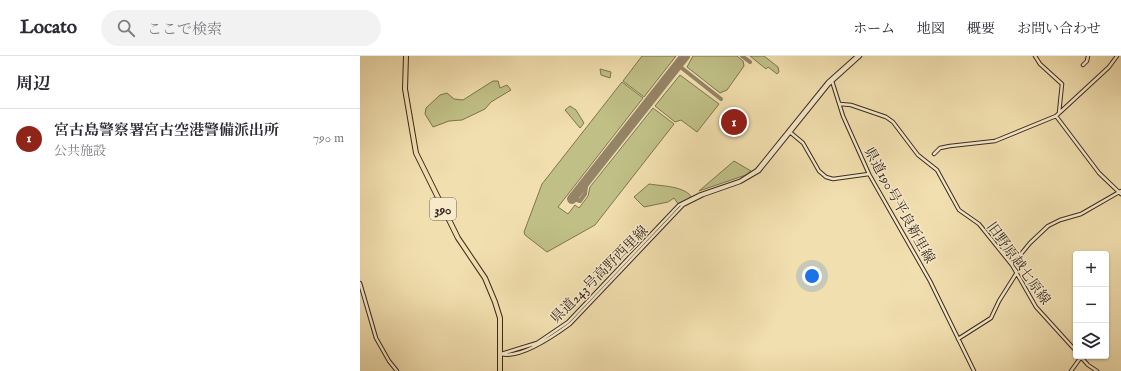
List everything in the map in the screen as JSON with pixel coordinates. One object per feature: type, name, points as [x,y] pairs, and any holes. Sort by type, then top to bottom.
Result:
[{"type":"highway","name":"390","points":[[406,56],[405,89],[416,153],[458,238],[489,286],[500,318],[500,371]]},
{"type":"main road","points":[[832,80],[857,56]]},
{"type":"main road","points":[[832,80],[860,56]]},
{"type":"main road","points":[[1035,56],[1040,64],[1062,84],[1059,113]]},
{"type":"main road","points":[[1083,65],[1087,61],[1088,56]]},
{"type":"main road","points":[[934,154],[940,148],[995,141],[1056,116],[1109,67],[1118,56]]},
{"type":"main road","name":"県道243号高野西里線","points":[[501,354],[531,346],[568,322],[679,205],[692,198],[740,181],[757,170],[832,80]]},
{"type":"main road","name":"県道243号高野西里線","points":[[501,354],[508,355],[528,349],[549,339],[570,324],[681,207],[694,199],[752,177],[763,167],[832,80]]},
{"type":"main road","name":"県道190号平良新里線","points":[[832,80],[840,104],[842,116],[869,174],[925,272],[974,371]]},
{"type":"main road","name":"旧野原越七原線","points":[[840,104],[851,105],[886,117],[893,122],[918,156],[937,170],[959,210],[979,224],[1012,265],[1036,307],[1073,348]]},
{"type":"main road","points":[[1012,265],[1030,243],[1048,226],[1060,220],[1081,214],[1120,192],[1095,169],[1056,116]]},
{"type":"main road","points":[[791,133],[803,143],[819,170],[826,177],[833,179],[869,174]]},
{"type":"main road","points":[[958,339],[991,318],[1016,274]]},
{"type":"main road","points":[[360,283],[376,338],[388,361],[397,371]]},
{"type":"main road","points":[[1071,371],[1080,359]]},
{"type":"main road","points":[[1083,359],[1088,365],[1097,371]]},
{"type":"green space","points":[[642,56],[676,56],[644,97],[623,81]]},
{"type":"green space","points":[[693,56],[737,56],[743,61],[744,66],[727,90],[720,93],[687,67]]},
{"type":"green space","points":[[750,56],[764,56],[778,67],[779,72],[777,74],[768,67],[766,69]]},
{"type":"green space","points":[[600,69],[611,72],[610,78],[601,75]]},
{"type":"green space","points":[[680,75],[719,104],[697,132],[681,120],[675,122],[655,106]]},
{"type":"green space","points":[[493,81],[498,81],[500,88],[507,85],[511,90],[491,102],[485,109],[462,120],[449,121],[433,127],[425,114],[426,108],[440,95],[447,93],[454,99],[463,100]]},
{"type":"green space","points":[[622,82],[643,98],[558,207],[568,214],[575,205],[579,208],[588,196],[590,187],[653,108],[674,124],[595,225],[547,252],[525,235],[524,232],[542,184]]},
{"type":"green space","points":[[570,106],[576,110],[584,123],[580,128],[565,110]]},
{"type":"green space","points":[[734,161],[751,171],[746,175],[699,191]]},
{"type":"green space","points":[[649,184],[679,189],[689,194],[692,198],[679,205],[674,198],[668,202],[644,207],[634,197]]},
{"type":"taxiway","points":[[742,56],[750,62]]},
{"type":"taxiway","points":[[678,65],[721,99]]},
{"type":"taxiway","points":[[574,196],[574,199],[580,201],[585,194],[587,180]]},
{"type":"runway","points":[[572,199],[685,56]]},
{"type":"place","name":"宮古島警察署宮古空港警備派出所","points":[[734,122]]}]
